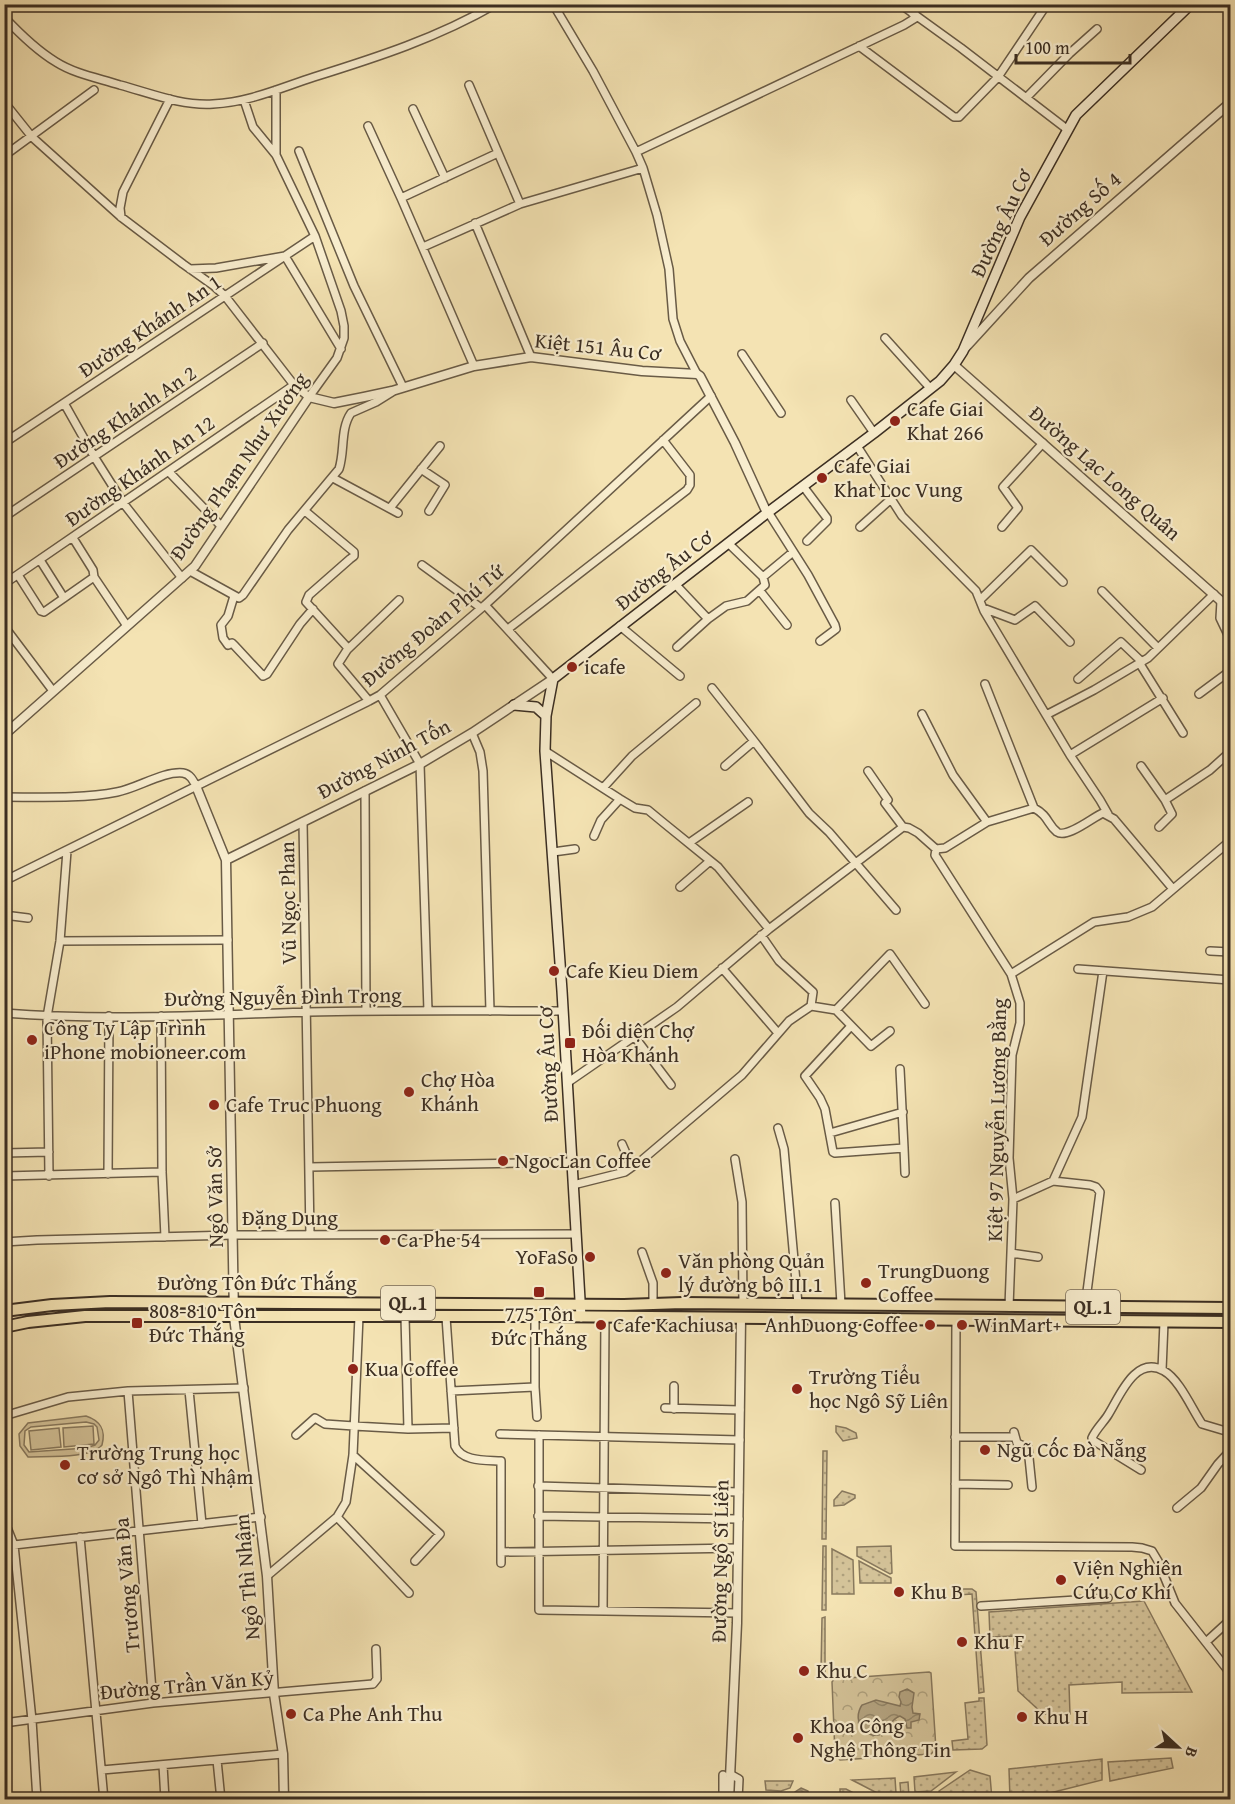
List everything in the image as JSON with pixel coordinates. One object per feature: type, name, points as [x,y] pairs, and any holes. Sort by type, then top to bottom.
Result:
[{"type":"highway","name":"Đường Tôn Đức Thắng","points":[[4,1311],[52,1305],[110,1302],[581,1304]]},
{"type":"highway","name":"QL.1","points":[[581,1304],[1230,1308]]},
{"type":"highway","points":[[827,1304],[827,1319]]},
{"type":"highway","name":"Đường Tôn Đức Thắng","points":[[4,1327],[85,1316],[581,1317]]},
{"type":"highway","name":"QL.1","points":[[581,1317],[1230,1322]]},
{"type":"main road","name":"Đường Âu Cơ","points":[[581,1317],[545,751],[546,716],[553,679],[874,433],[930,388],[954,365],[963,351],[1020,218],[1076,115],[1189,5]]},
{"type":"main road","points":[[513,705],[536,707],[546,716]]},
{"type":"street","points":[[4,16],[35,47],[72,70],[170,99],[206,104],[244,100],[370,60],[418,43],[463,23],[496,4]]},
{"type":"street","points":[[553,4],[593,71],[643,168],[657,215],[669,269],[673,319],[680,341],[735,443],[767,513],[808,574],[836,627],[820,641]]},
{"type":"street","points":[[900,4],[1068,130]]},
{"type":"street","points":[[636,152],[904,26],[915,16],[920,4]]},
{"type":"street","points":[[859,46],[954,117],[959,117],[998,77],[1047,4]]},
{"type":"street","points":[[1026,98],[1069,54],[1097,30]]},
{"type":"street","points":[[469,85],[520,204]]},
{"type":"street","points":[[4,156],[94,90]]},
{"type":"street","points":[[276,90],[276,155]]},
{"type":"street","points":[[121,217],[123,192],[170,99]]},
{"type":"street","points":[[244,100],[253,127],[276,155]]},
{"type":"street","points":[[4,102],[32,137],[121,217],[225,296],[294,385],[309,397]]},
{"type":"street","name":"Đường Số 4","points":[[963,351],[1029,278],[1230,103]]},
{"type":"street","points":[[413,109],[445,178]]},
{"type":"street","points":[[368,126],[474,366]]},
{"type":"street","points":[[299,151],[354,286],[403,387]]},
{"type":"street","points":[[401,198],[498,153]]},
{"type":"street","name":"Đường Phạm Như Xương","points":[[5,734],[195,566],[337,358],[344,338],[342,318],[315,236],[276,155]]},
{"type":"street","points":[[423,247],[520,204],[643,168]]},
{"type":"street","points":[[475,223],[531,357]]},
{"type":"street","name":"Đường Khánh An 1","points":[[4,443],[315,236]]},
{"type":"street","points":[[190,269],[216,268],[285,256],[341,349]]},
{"type":"street","points":[[885,338],[930,388]]},
{"type":"street","name":"Đường Khánh An 2","points":[[4,517],[263,343]]},
{"type":"street","points":[[742,354],[781,413]]},
{"type":"street","name":"Kiệt 151 Âu Cơ","points":[[309,397],[334,403],[392,391],[474,366],[531,357],[642,371],[697,374]]},
{"type":"street","name":"Đường Lạc Long Quân","points":[[954,365],[1230,609]]},
{"type":"street","name":"Đường Khánh An 12","points":[[4,584],[124,504],[294,385]]},
{"type":"street","points":[[190,571],[234,596],[239,598],[243,595],[288,530],[339,469],[342,461],[345,423],[351,413],[376,402],[392,391]]},
{"type":"street","name":"Đường Đoàn Phú Tứ","points":[[4,880],[380,695],[483,607],[711,396]]},
{"type":"street","points":[[851,400],[874,433]]},
{"type":"street","points":[[64,403],[124,504],[182,578]]},
{"type":"street","points":[[508,629],[687,490],[690,485],[690,476],[663,440]]},
{"type":"street","points":[[1002,527],[1018,508],[1003,487],[1043,443]]},
{"type":"street","points":[[390,508],[440,446]]},
{"type":"street","points":[[857,446],[902,516],[976,591],[983,608],[1046,715],[1108,814],[1173,889]]},
{"type":"street","points":[[421,469],[445,484],[429,511]]},
{"type":"street","points":[[169,472],[221,526]]},
{"type":"street","points":[[333,478],[398,513]]},
{"type":"street","points":[[803,486],[827,518],[827,521],[807,541]]},
{"type":"street","points":[[860,527],[891,499]]},
{"type":"street","points":[[305,511],[354,552],[354,556],[309,595],[306,602],[347,647],[338,664],[369,701]]},
{"type":"street","points":[[73,538],[93,570],[94,577],[127,626]]},
{"type":"street","points":[[677,647],[726,606],[747,601],[765,585],[763,577],[728,543]]},
{"type":"street","points":[[980,600],[1031,550],[1063,582]]},
{"type":"street","points":[[763,577],[793,552]]},
{"type":"street","points":[[40,560],[64,598]]},
{"type":"street","points":[[422,565],[483,607],[508,629],[553,679]]},
{"type":"street","points":[[18,575],[41,611],[44,612],[94,577]]},
{"type":"street","points":[[675,584],[708,619]]},
{"type":"street","points":[[760,591],[787,625]]},
{"type":"street","points":[[1102,591],[1158,648]]},
{"type":"street","points":[[1046,715],[1141,663],[1214,594]]},
{"type":"street","points":[[234,596],[228,616],[221,625],[225,642],[228,645],[233,644],[262,676],[267,674],[300,624],[313,609]]},
{"type":"street","name":"Đường Đoàn Phú Tứ","points":[[346,650],[399,600]]},
{"type":"street","points":[[1221,601],[1220,618],[1230,639]]},
{"type":"street","points":[[983,608],[1015,620],[1035,606],[1070,642]]},
{"type":"street","points":[[4,626],[53,692]]},
{"type":"street","points":[[620,626],[680,676]]},
{"type":"street","points":[[1078,679],[1121,642],[1141,663],[1183,733]]},
{"type":"street","points":[[1199,694],[1230,671]]},
{"type":"street","name":"Đường Ninh Tốn","points":[[226,860],[420,764],[553,679]]},
{"type":"street","points":[[985,684],[1034,808],[1043,813],[1057,832],[1062,834],[1074,830],[1099,814],[1108,814]]},
{"type":"street","points":[[712,688],[809,813],[829,832],[896,910]]},
{"type":"street","points":[[380,695],[420,764],[428,1011]]},
{"type":"street","points":[[1070,755],[1163,698]]},
{"type":"street","points":[[603,788],[632,756],[696,703]]},
{"type":"street","points":[[922,714],[953,775],[987,822]]},
{"type":"street","points":[[471,733],[480,752],[483,771],[490,1011]]},
{"type":"street","points":[[4,743],[5,734]]},
{"type":"street","points":[[725,766],[754,741]]},
{"type":"street","points":[[545,751],[635,808],[648,810],[718,867],[769,929]]},
{"type":"street","points":[[1168,798],[1210,770],[1230,752]]},
{"type":"street","points":[[1142,766],[1168,798],[1172,814],[1159,827]]},
{"type":"street","points":[[868,771],[888,800],[885,803],[903,827],[918,834],[936,849],[945,848],[987,822],[1034,808]]},
{"type":"street","points":[[4,797],[73,796],[117,792],[170,774],[185,773],[190,776],[196,786],[226,860]]},
{"type":"street","points":[[365,791],[366,1011]]},
{"type":"street","points":[[594,836],[601,820],[620,799]]},
{"type":"street","points":[[689,843],[748,802]]},
{"type":"street","name":"Vũ Ngọc Phan","points":[[303,822],[310,1235]]},
{"type":"street","points":[[567,1083],[677,1007],[761,935],[903,827]]},
{"type":"street","points":[[1011,974],[1094,922],[1128,917],[1152,907],[1230,841]]},
{"type":"street","points":[[553,852],[575,849]]},
{"type":"street","name":"Kiệt 97 Nguyễn Lương Bằng","points":[[936,849],[935,855],[1011,974],[1020,1003],[1020,1023],[1012,1055],[1009,1158],[1013,1199],[1009,1307]]},
{"type":"street","points":[[49,1176],[47,1017],[60,941],[67,851]]},
{"type":"street","name":"Ngô Văn Sở","points":[[226,860],[234,1317]]},
{"type":"street","points":[[680,887],[710,861]]},
{"type":"street","points":[[4,915],[28,918]]},
{"type":"street","points":[[761,935],[779,961],[813,992],[812,1006]]},
{"type":"street","points":[[60,941],[228,940]]},
{"type":"street","points":[[1210,951],[1230,952]]},
{"type":"street","points":[[836,1010],[890,954],[925,1004]]},
{"type":"street","points":[[722,968],[778,1033]]},
{"type":"street","points":[[1078,969],[1230,980]]},
{"type":"street","points":[[1053,1180],[1082,1117],[1103,971]]},
{"type":"street","points":[[573,1185],[625,1172],[632,1167],[742,1075],[789,1021],[812,1006],[836,1010],[871,1046],[890,1031]]},
{"type":"street","name":"Đường Nguyễn Đình Trọng","points":[[4,1013],[47,1017],[366,1011],[563,1011]]},
{"type":"street","points":[[108,1174],[109,1016]]},
{"type":"street","points":[[161,1016],[162,1172],[165,1237]]},
{"type":"street","points":[[851,1026],[805,1076],[823,1104],[832,1151],[835,1153],[904,1148]]},
{"type":"street","points":[[634,1036],[671,1085]]},
{"type":"street","points":[[900,1069],[905,1173]]},
{"type":"street","points":[[830,1133],[903,1112]]},
{"type":"street","points":[[778,1128],[784,1149],[798,1304]]},
{"type":"street","points":[[622,1144],[632,1167]]},
{"type":"street","points":[[4,1153],[49,1152]]},
{"type":"street","points":[[735,1159],[742,1202],[743,1304]]},
{"type":"street","points":[[310,1167],[572,1162]]},
{"type":"street","points":[[4,1176],[162,1172]]},
{"type":"street","points":[[1013,1199],[1053,1180],[1090,1185],[1096,1187],[1100,1192],[1085,1307]]},
{"type":"street","points":[[835,1203],[841,1304]]},
{"type":"street","name":"Đặng Dung","points":[[4,1242],[234,1235],[576,1233]]},
{"type":"street","points":[[642,1252],[653,1283],[653,1303]]},
{"type":"street","points":[[1011,1253],[1038,1257]]},
{"type":"street","points":[[267,1576],[337,1517],[346,1502],[353,1455],[359,1316]]},
{"type":"street","points":[[535,1316],[537,1417]]},
{"type":"street","name":"Ngô Thì Nhậm","points":[[234,1317],[261,1517],[274,1694],[283,1755],[284,1800]]},
{"type":"street","points":[[405,1317],[408,1429]]},
{"type":"street","points":[[446,1317],[455,1446],[460,1454],[470,1458],[501,1461],[501,1563]]},
{"type":"street","points":[[603,1611],[604,1317]]},
{"type":"street","name":"Đường Ngô Sĩ Liên","points":[[729,1800],[727,1777],[734,1706],[737,1612],[741,1318]]},
{"type":"street","points":[[956,1320],[955,1546],[1132,1547],[1152,1551],[1175,1603],[1230,1673]]},
{"type":"street","points":[[1162,1370],[1164,1322]]},
{"type":"street","points":[[1141,1470],[1092,1438],[1123,1387],[1131,1378],[1147,1368],[1162,1370],[1169,1375],[1192,1405],[1202,1424],[1228,1432]]},
{"type":"street","points":[[674,1386],[674,1409]]},
{"type":"street","points":[[451,1391],[535,1387]]},
{"type":"street","points":[[4,1416],[68,1397],[128,1391],[244,1388]]},
{"type":"street","points":[[189,1390],[202,1524]]},
{"type":"street","name":"Trương Văn Đa","points":[[128,1391],[153,1703]]},
{"type":"street","points":[[665,1408],[740,1410]]},
{"type":"street","points":[[296,1435],[315,1418],[325,1424],[408,1429],[454,1428]]},
{"type":"street","points":[[500,1434],[740,1440]]},
{"type":"street","points":[[539,1435],[539,1610],[737,1612]]},
{"type":"street","points":[[955,1437],[1014,1435],[1018,1444],[1028,1448],[1032,1487]]},
{"type":"street","points":[[1177,1508],[1201,1488],[1230,1451]]},
{"type":"street","points":[[353,1455],[440,1534],[415,1561]]},
{"type":"street","points":[[955,1484],[1008,1485]]},
{"type":"street","points":[[538,1486],[739,1492]]},
{"type":"street","points":[[538,1516],[739,1519]]},
{"type":"street","points":[[14,1545],[261,1517]]},
{"type":"street","points":[[337,1517],[409,1593]]},
{"type":"street","points":[[4,1520],[14,1545],[32,1720],[37,1800]]},
{"type":"street","points":[[80,1537],[104,1800]]},
{"type":"street","points":[[501,1552],[738,1548]]},
{"type":"street","points":[[981,1606],[1108,1598]]},
{"type":"street","points":[[1206,1642],[1230,1620]]},
{"type":"street","name":"Đường Trần Văn Kỷ","points":[[4,1723],[153,1703],[373,1684],[377,1679],[376,1649]]},
{"type":"street","points":[[102,1770],[283,1755]]},
{"type":"street","points":[[218,1760],[221,1800]]},
{"type":"street","points":[[163,1765],[165,1800]]},
{"type":"street","points":[[723,1800],[727,1777]]},
{"type":"street","name":"Đường Ngô Sĩ Liên","points":[[727,1777],[739,1779],[738,1800]]},
{"type":"green space","points":[[86,1416],[99,1423],[103,1431],[102,1445],[88,1453],[78,1455],[28,1457],[20,1446],[19,1434],[28,1423]],"holes":[[[86,1422],[97,1427],[99,1440],[95,1445],[86,1448],[29,1452],[24,1445],[25,1431],[31,1427]]]},
{"type":"green space","points":[[93,1426],[94,1444],[64,1447],[63,1428]]},
{"type":"green space","points":[[836,1426],[856,1433],[857,1438],[843,1441],[836,1432]]},
{"type":"green space","points":[[59,1428],[61,1447],[31,1450],[29,1431]]},
{"type":"green space","points":[[823,1451],[827,1451],[826,1539],[822,1539]]},
{"type":"green space","points":[[842,1491],[855,1495],[855,1498],[844,1505],[834,1506],[834,1500]]},
{"type":"green space","points":[[823,1546],[826,1546],[826,1610],[822,1610]]},
{"type":"green space","points":[[891,1546],[892,1573],[890,1574],[857,1556],[857,1547]]},
{"type":"green space","points":[[832,1549],[853,1560],[854,1594],[832,1594]]},
{"type":"green space","points":[[859,1561],[891,1578],[891,1583],[860,1583]]},
{"type":"green space","points":[[957,1589],[972,1589],[976,1592],[984,1692],[979,1693],[972,1594],[958,1595]]},
{"type":"green space","points":[[1144,1601],[1192,1692],[1122,1693],[1122,1682],[1069,1685],[1070,1714],[1043,1714],[1018,1691],[1014,1636],[990,1637],[989,1612]]},
{"type":"green space","points":[[825,1617],[825,1672],[821,1671],[822,1618]]},
{"type":"green space","points":[[931,1673],[936,1749],[931,1754],[840,1760],[835,1754],[832,1682],[834,1679]]},
{"type":"green space","points":[[979,1698],[984,1698],[987,1745],[982,1749],[953,1750],[952,1741],[968,1739],[965,1703],[979,1701]]},
{"type":"green space","points":[[1171,1758],[1173,1768],[1110,1781],[1108,1762]]},
{"type":"green space","points":[[1102,1759],[1102,1780],[1038,1796],[1010,1799],[1009,1769]]},
{"type":"green space","points":[[970,1770],[990,1776],[992,1799],[940,1799],[939,1791]]},
{"type":"green space","points":[[956,1772],[931,1791],[915,1792],[914,1777]]},
{"type":"green space","points":[[895,1778],[896,1793],[879,1794],[852,1780]]},
{"type":"green space","points":[[765,1781],[793,1781],[790,1788],[781,1791],[766,1790]]},
{"type":"green space","points":[[908,1782],[909,1797],[923,1796],[918,1799],[883,1798],[901,1797],[900,1783]]},
{"type":"green space","points":[[840,1789],[846,1789],[865,1799],[840,1799]]},
{"type":"water","points":[[907,1689],[914,1693],[913,1713],[920,1714],[919,1720],[911,1722],[911,1728],[907,1728],[905,1719],[900,1716],[894,1719],[886,1731],[878,1735],[867,1733],[863,1729],[858,1718],[862,1705],[876,1700],[900,1706],[900,1692]]},
{"type":"water","points":[[801,1788],[808,1791],[808,1799],[794,1799],[795,1792]]},
{"type":"place","name":"Cafe Giai Khat 266","points":[[895,421]]},
{"type":"place","name":"Cafe Giai Khat Loc Vung","points":[[822,478]]},
{"type":"place","name":"icafe","points":[[572,667]]},
{"type":"place","name":"Cafe Kieu Diem","points":[[554,971]]},
{"type":"place","name":"Công Ty Lập Trình iPhone mobioneer.com","points":[[32,1040]]},
{"type":"place","name":"Đối diện Chợ Hòa Khánh","points":[[570,1043]]},
{"type":"place","name":"Chợ Hòa Khánh","points":[[409,1092]]},
{"type":"place","name":"Cafe Truc Phuong","points":[[214,1105]]},
{"type":"place","name":"NgocLan Coffee","points":[[503,1161]]},
{"type":"place","name":"Ca Phe 54","points":[[385,1240]]},
{"type":"place","name":"YoFaSo","points":[[590,1257]]},
{"type":"place","name":"Văn phòng Quản lý đường bộ III.1","points":[[666,1273]]},
{"type":"place","name":"TrungDuong Coffee","points":[[866,1283]]},
{"type":"place","name":"775 Tôn Đức Thắng","points":[[539,1292]]},
{"type":"place","name":"808-810 Tôn Đức Thắng","points":[[137,1323]]},
{"type":"place","name":"Cafe Kachiusa","points":[[601,1325]]},
{"type":"place","name":"AnhDuong Coffee","points":[[930,1325]]},
{"type":"place","name":"WinMart+","points":[[962,1325]]},
{"type":"place","name":"Kua Coffee","points":[[353,1369]]},
{"type":"place","name":"Trường Tiểu học Ngô Sỹ Liên","points":[[797,1389]]},
{"type":"place","name":"Ngũ Cốc Đà Nẵng","points":[[985,1450]]},
{"type":"place","name":"Trường Trung học cơ sở Ngô Thì Nhậm","points":[[65,1465]]},
{"type":"place","name":"Viện Nghiên Cứu Cơ Khí","points":[[1061,1580]]},
{"type":"place","name":"Khu B","points":[[899,1592]]},
{"type":"place","name":"Khu F","points":[[962,1642]]},
{"type":"place","name":"Khu C","points":[[804,1671]]},
{"type":"place","name":"Ca Phe Anh Thu","points":[[291,1714]]},
{"type":"place","name":"Khu H","points":[[1022,1717]]},
{"type":"place","name":"Khoa Công Nghệ Thông Tin","points":[[798,1738]]}]
